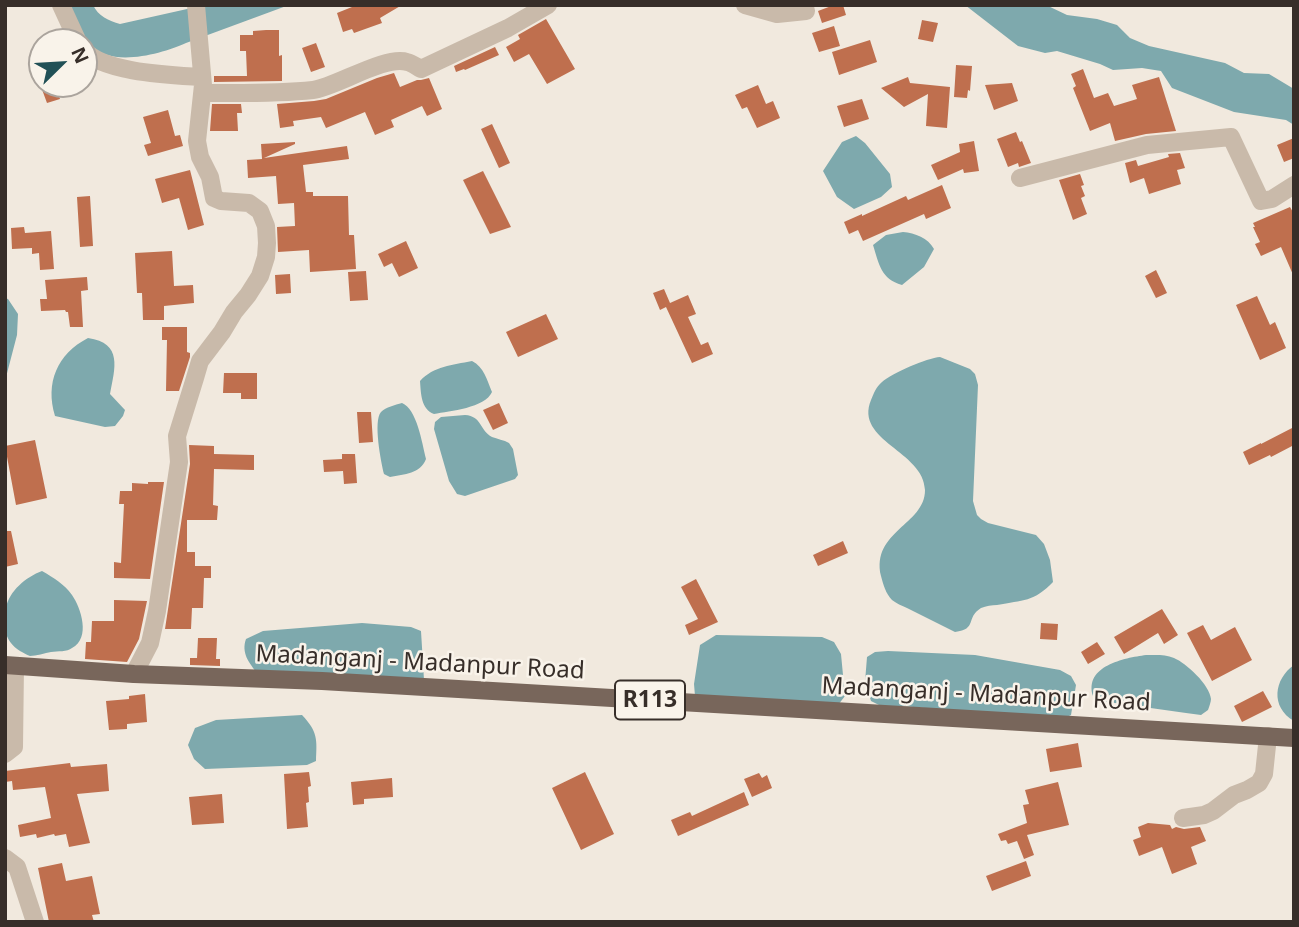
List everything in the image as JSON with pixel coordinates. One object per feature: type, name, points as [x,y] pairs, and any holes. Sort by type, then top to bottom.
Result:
[{"type":"main road","name":"Madanganj - Madanpur Road","points":[[10,666],[321,681],[1294,737]]},
{"type":"street","points":[[61,5],[72,28]]},
{"type":"street","points":[[134,674],[150,643],[157,611],[178,462],[177,436],[197,370],[200,361],[254,286],[266,257],[267,226],[260,212],[249,203],[215,198],[210,177],[200,157],[197,141],[202,85],[196,5]]},
{"type":"street","points":[[98,61],[202,85],[270,93],[316,89],[350,75],[398,61],[408,62],[421,69],[508,28],[548,5]]},
{"type":"street","points":[[745,5],[777,14],[806,11]]},
{"type":"street","points":[[1020,178],[1147,145],[1231,137],[1261,201],[1272,199],[1294,185]]},
{"type":"street","points":[[5,754],[14,747],[10,666]]},
{"type":"street","points":[[1183,818],[1205,815],[1234,795],[1259,783],[1264,774],[1268,736]]},
{"type":"street","points":[[5,858],[17,867],[35,922]]},
{"type":"water","points":[[69,5],[93,5],[104,17],[120,24],[205,5],[289,5],[164,51],[137,57],[110,56],[99,52],[98,28],[80,28]]},
{"type":"water","points":[[965,5],[1046,5],[1067,15],[1117,25],[1130,38],[1149,46],[1225,63],[1244,73],[1269,74],[1294,89],[1294,125],[1286,120],[1234,112],[1172,88],[1161,71],[1142,68],[1113,70],[1057,51],[1045,53],[1018,46]]},
{"type":"water","points":[[856,136],[890,174],[892,187],[881,197],[854,209],[837,197],[823,171],[842,142]]},
{"type":"water","points":[[903,232],[921,237],[934,249],[924,267],[902,285],[885,275],[873,245],[886,235]]},
{"type":"water","points":[[5,298],[18,314],[17,335],[5,381]]},
{"type":"water","points":[[88,338],[107,345],[112,351],[114,375],[110,394],[125,410],[115,426],[105,427],[55,416],[52,392],[56,371],[68,352]]},
{"type":"water","points":[[940,357],[970,369],[975,374],[978,385],[973,501],[977,515],[988,523],[1036,535],[1044,544],[1050,560],[1053,582],[1028,599],[981,608],[967,628],[955,632],[895,602],[885,589],[880,561],[884,548],[917,512],[923,502],[925,490],[922,477],[914,465],[880,436],[872,426],[868,414],[873,395],[882,382],[910,366]]},
{"type":"water","points":[[472,361],[487,378],[492,392],[488,397],[466,408],[434,414],[426,409],[420,381],[437,369]]},
{"type":"water","points":[[402,403],[415,419],[426,459],[416,470],[390,477],[384,474],[381,461],[379,417],[385,409]]},
{"type":"water","points":[[465,415],[475,418],[492,437],[509,443],[513,449],[518,475],[515,479],[465,496],[457,494],[449,481],[434,429],[435,422],[441,417]]},
{"type":"water","points":[[42,571],[62,584],[72,595],[81,615],[83,630],[78,643],[70,649],[30,656],[15,647],[8,638],[5,627],[6,608],[19,585]]},
{"type":"water","points":[[362,623],[411,627],[421,631],[424,680],[258,674],[245,653],[246,639],[263,631]]},
{"type":"water","points":[[716,635],[822,637],[834,642],[841,654],[845,696],[838,705],[695,696],[694,684],[700,645]]},
{"type":"water","points":[[875,652],[975,655],[1060,670],[1071,676],[1076,685],[1071,715],[1063,719],[1051,719],[881,706],[871,701],[865,682],[867,657]]},
{"type":"water","points":[[1146,655],[1171,657],[1191,669],[1210,693],[1208,710],[1201,715],[1101,701],[1093,696],[1094,677],[1100,671],[1117,661]]},
{"type":"water","points":[[1294,665],[1294,721],[1281,708],[1278,693],[1282,678]]},
{"type":"water","points":[[302,715],[314,731],[316,741],[316,761],[307,765],[205,769],[194,759],[188,745],[195,728],[216,720]]},
{"type":"building","points":[[357,5],[402,5],[380,18],[382,23],[354,33],[352,29],[343,32],[337,13]]},
{"type":"building","points":[[834,5],[843,5],[846,15],[822,23],[818,11]]},
{"type":"building","points":[[546,19],[575,69],[547,84],[529,54],[514,62],[506,47],[520,39],[518,35]]},
{"type":"building","points":[[922,20],[938,23],[933,42],[918,39]]},
{"type":"building","points":[[834,26],[840,46],[819,52],[812,33]]},
{"type":"building","points":[[279,30],[282,81],[214,82],[214,76],[247,76],[246,51],[240,51],[240,35],[253,35],[253,31]]},
{"type":"building","points":[[870,40],[877,62],[839,75],[832,52]]},
{"type":"building","points":[[316,43],[325,67],[311,72],[302,48]]},
{"type":"building","points":[[495,47],[499,55],[456,72],[454,66]]},
{"type":"building","points":[[956,65],[972,66],[967,98],[954,97]]},
{"type":"building","points":[[1083,69],[1094,98],[1108,93],[1114,106],[1137,99],[1132,85],[1159,77],[1176,131],[1115,141],[1110,123],[1090,131],[1073,88],[1076,86],[1071,74]]},
{"type":"building","points":[[394,73],[400,87],[429,78],[442,109],[427,116],[422,106],[391,120],[394,127],[375,135],[365,112],[326,128],[321,117],[293,121],[294,126],[280,128],[277,104],[326,99]]},
{"type":"building","points":[[908,77],[910,83],[950,87],[947,128],[926,126],[928,94],[904,107],[881,88]]},
{"type":"building","points":[[1012,83],[1018,101],[994,110],[985,85]]},
{"type":"building","points":[[758,85],[766,104],[773,101],[780,118],[757,128],[747,107],[742,109],[735,95]]},
{"type":"building","points":[[45,98],[60,98],[60,99],[47,103]]},
{"type":"building","points":[[862,99],[869,119],[844,127],[837,106]]},
{"type":"building","points":[[212,104],[241,104],[242,113],[237,113],[238,131],[210,131]]},
{"type":"building","points":[[168,110],[175,136],[180,135],[183,146],[148,156],[144,145],[151,143],[143,117]]},
{"type":"building","points":[[492,124],[510,163],[499,168],[481,129]]},
{"type":"building","points":[[1016,132],[1031,163],[1019,167],[1018,163],[1008,167],[997,139]]},
{"type":"building","points":[[1294,138],[1294,158],[1284,162],[1277,145]]},
{"type":"building","points":[[974,141],[979,171],[964,173],[963,169],[938,180],[931,165],[960,152],[959,144]]},
{"type":"building","points":[[295,142],[264,158],[347,146],[349,159],[303,165],[306,192],[313,192],[313,196],[348,196],[349,235],[354,235],[356,269],[310,272],[309,250],[278,252],[277,227],[295,226],[294,203],[278,204],[276,176],[248,178],[247,160],[262,159],[261,144]]},
{"type":"building","points":[[1180,153],[1185,168],[1177,170],[1181,184],[1149,194],[1144,178],[1130,183],[1125,163],[1136,160],[1138,166],[1169,157],[1168,154]]},
{"type":"building","points":[[190,170],[204,225],[188,230],[179,198],[162,203],[155,179]]},
{"type":"building","points":[[483,171],[511,227],[490,234],[463,180]]},
{"type":"building","points":[[1080,174],[1085,196],[1081,198],[1087,214],[1073,220],[1059,180]]},
{"type":"building","points":[[942,185],[951,208],[926,219],[924,214],[863,241],[858,230],[849,234],[844,222],[906,196],[908,200]]},
{"type":"building","points":[[90,196],[93,246],[80,247],[77,197]]},
{"type":"building","points":[[1290,207],[1294,214],[1294,277],[1281,247],[1261,256],[1255,244],[1260,242],[1253,227],[1253,223]]},
{"type":"building","points":[[24,227],[25,233],[51,231],[54,269],[40,270],[39,253],[32,254],[32,248],[12,249],[11,228]]},
{"type":"building","points":[[406,241],[418,268],[399,277],[392,263],[384,267],[378,254]]},
{"type":"building","points":[[172,251],[174,286],[193,285],[194,303],[164,306],[164,320],[143,320],[142,293],[137,293],[135,253]]},
{"type":"building","points":[[1156,270],[1167,293],[1156,298],[1145,276]]},
{"type":"building","points":[[366,271],[368,300],[350,301],[348,272]]},
{"type":"building","points":[[290,274],[291,293],[276,294],[275,275]]},
{"type":"building","points":[[87,277],[88,290],[81,291],[83,327],[70,327],[68,312],[65,310],[41,311],[40,299],[47,299],[45,280]]},
{"type":"building","points":[[664,289],[670,303],[688,295],[696,314],[688,317],[701,345],[708,342],[713,354],[692,363],[666,307],[660,310],[653,293]]},
{"type":"building","points":[[1257,296],[1270,325],[1275,322],[1286,348],[1260,360],[1236,305]]},
{"type":"building","points":[[546,314],[558,339],[518,357],[506,332]]},
{"type":"building","points":[[162,327],[187,327],[187,352],[190,357],[179,391],[166,391],[167,340],[162,340]]},
{"type":"building","points":[[224,373],[257,373],[257,399],[241,399],[241,393],[223,393]]},
{"type":"building","points":[[499,403],[508,423],[493,430],[483,410]]},
{"type":"building","points":[[357,412],[371,412],[373,442],[359,443]]},
{"type":"building","points":[[1294,427],[1294,445],[1249,465],[1243,452]]},
{"type":"building","points":[[35,440],[47,498],[16,505],[5,446]]},
{"type":"building","points":[[189,445],[214,446],[214,454],[254,455],[254,470],[214,469],[213,505],[218,506],[217,520],[187,520],[187,552],[195,552],[195,566],[211,566],[211,578],[204,578],[203,608],[192,608],[191,629],[165,629],[190,464]]},
{"type":"building","points":[[342,454],[355,454],[357,483],[344,484],[343,471],[324,472],[323,460],[342,459]]},
{"type":"building","points":[[164,482],[150,579],[114,578],[114,562],[121,563],[124,504],[119,504],[120,491],[132,491],[132,483]]},
{"type":"building","points":[[5,531],[11,531],[18,564],[5,567]]},
{"type":"building","points":[[843,541],[848,553],[818,566],[813,555]]},
{"type":"building","points":[[696,579],[718,622],[689,635],[685,625],[698,619],[681,587]]},
{"type":"building","points":[[114,600],[147,601],[139,639],[127,662],[85,659],[86,642],[91,642],[92,621],[114,621]]},
{"type":"building","points":[[1162,609],[1178,635],[1164,644],[1158,633],[1124,654],[1114,637]]},
{"type":"building","points":[[1041,623],[1058,624],[1057,640],[1040,639]]},
{"type":"building","points":[[1203,625],[1211,640],[1235,627],[1252,660],[1212,681],[1187,633]]},
{"type":"building","points":[[198,638],[217,638],[216,659],[220,659],[220,666],[190,665],[190,658],[197,658]]},
{"type":"building","points":[[1097,642],[1105,654],[1088,664],[1081,652]]},
{"type":"building","points":[[1263,691],[1272,707],[1242,722],[1234,706]]},
{"type":"building","points":[[145,694],[147,722],[127,724],[127,729],[109,730],[106,701]]},
{"type":"building","points":[[1078,743],[1082,767],[1050,772],[1046,749]]},
{"type":"building","points":[[70,763],[71,767],[107,764],[109,791],[77,794],[90,843],[69,847],[66,834],[37,838],[36,834],[20,837],[18,825],[51,818],[45,787],[13,790],[12,781],[5,782],[5,771]]},
{"type":"building","points":[[309,772],[311,786],[308,787],[309,802],[306,803],[308,827],[287,829],[284,774]]},
{"type":"building","points":[[585,772],[614,834],[581,850],[552,788]]},
{"type":"building","points":[[759,773],[762,778],[767,775],[772,788],[752,797],[744,779]]},
{"type":"building","points":[[392,778],[393,797],[364,799],[364,804],[353,805],[351,782]]},
{"type":"building","points":[[1058,782],[1069,825],[1027,835],[1034,855],[1024,859],[1017,841],[1008,844],[1006,840],[1001,841],[998,834],[1027,823],[1023,805],[1029,804],[1025,790]]},
{"type":"building","points":[[744,792],[749,805],[678,836],[671,820],[690,812],[692,816]]},
{"type":"building","points":[[222,794],[224,823],[192,825],[189,797]]},
{"type":"building","points":[[1148,823],[1170,825],[1172,829],[1200,827],[1206,841],[1191,847],[1197,864],[1172,874],[1162,847],[1139,856],[1133,840],[1141,837],[1138,827]]},
{"type":"building","points":[[1026,861],[1031,876],[992,891],[986,876]]},
{"type":"building","points":[[62,863],[66,881],[92,876],[100,914],[92,915],[94,922],[49,922],[38,868]]}]
